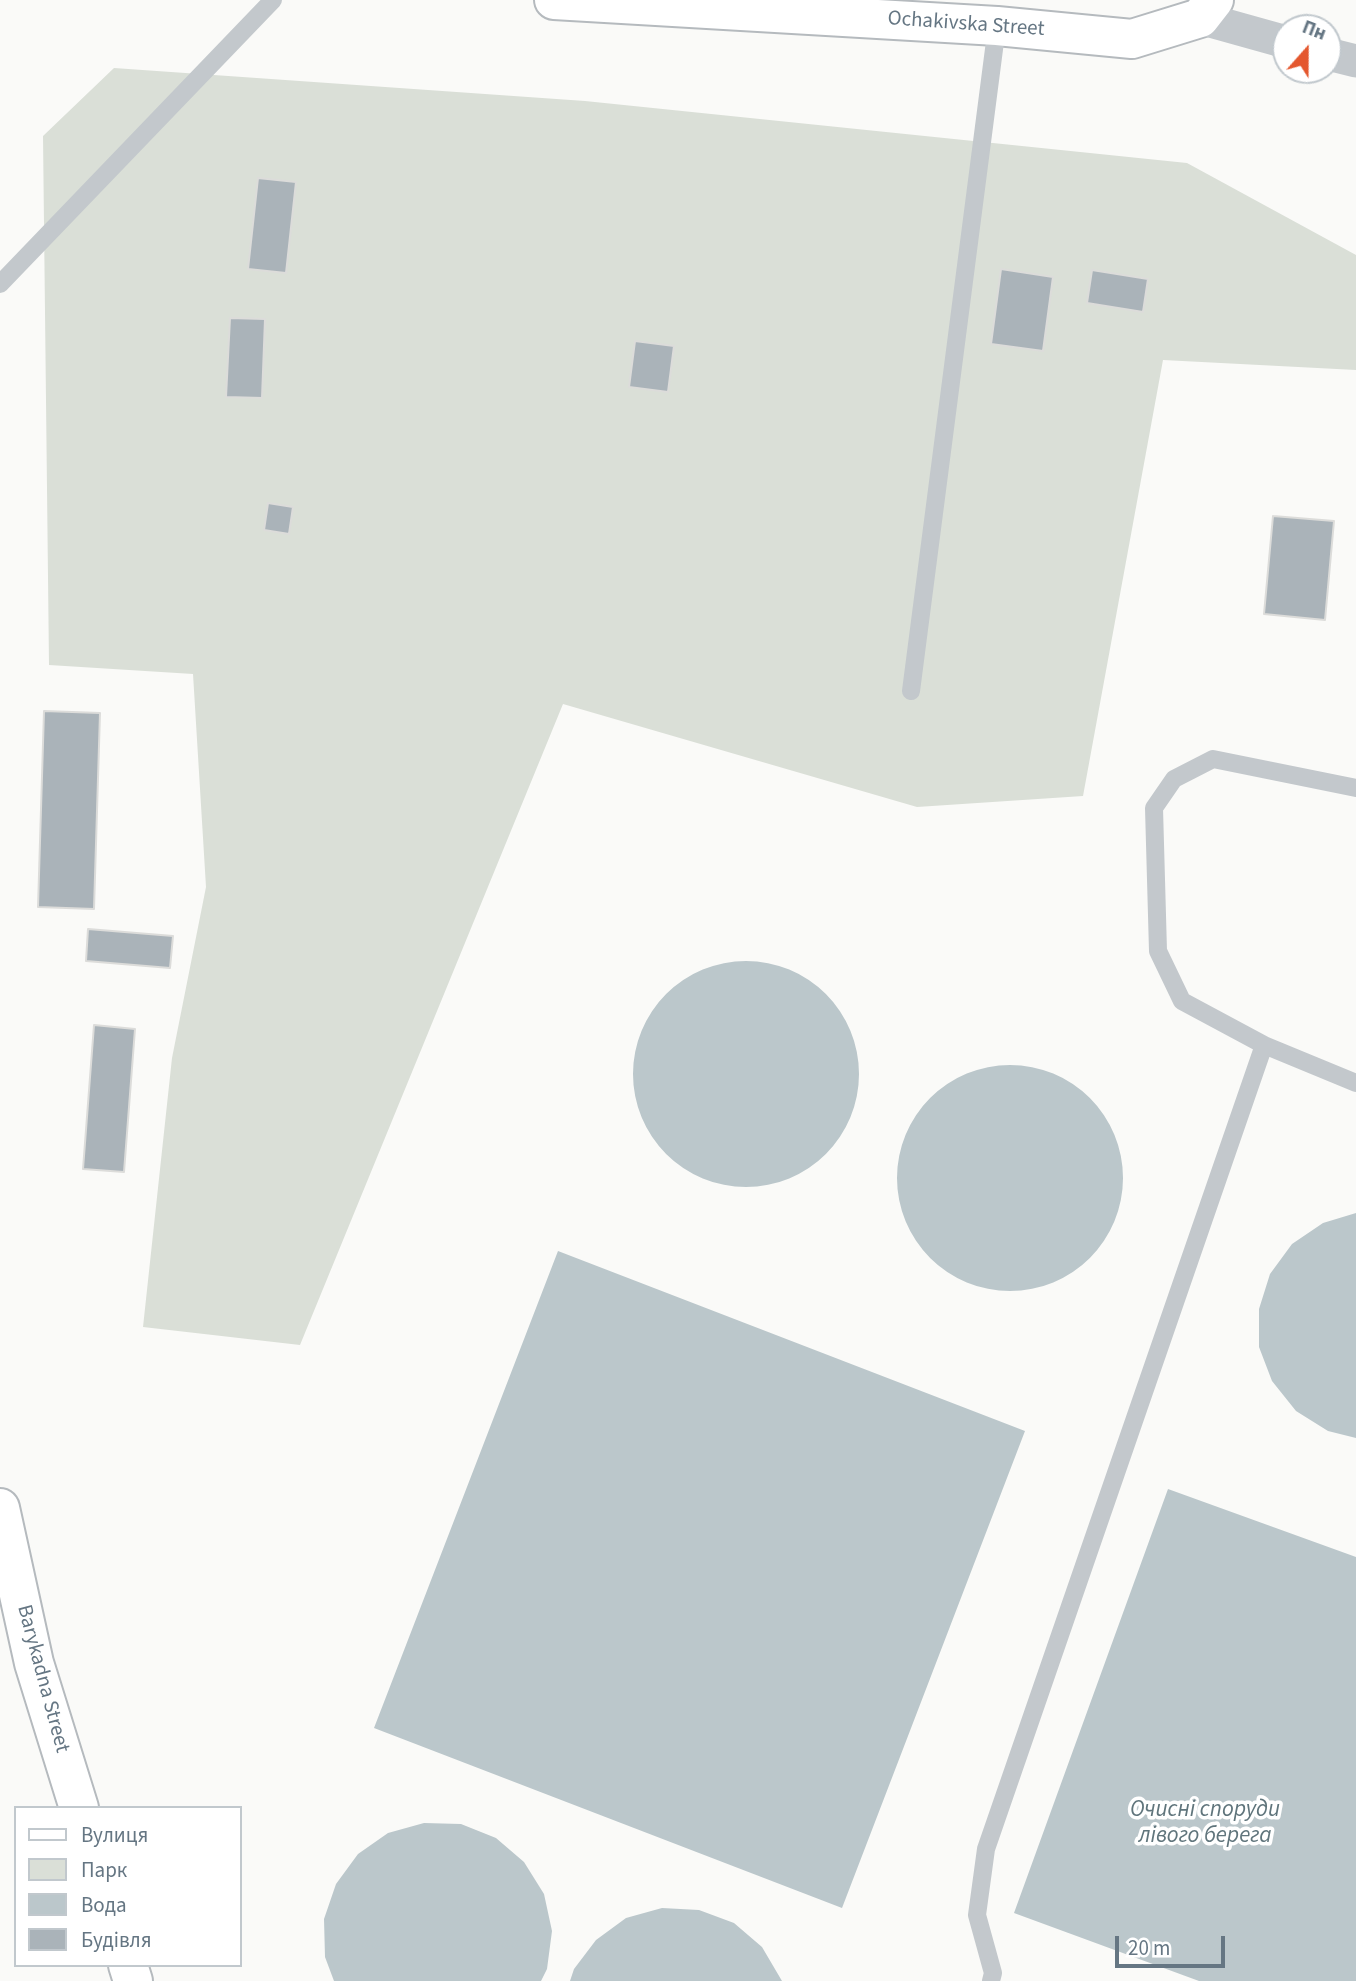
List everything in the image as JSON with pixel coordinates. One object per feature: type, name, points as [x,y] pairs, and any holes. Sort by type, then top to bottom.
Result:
[{"type":"main road","name":"Ochakivska Street","points":[[554,0],[996,13],[1132,39],[1207,9]]},
{"type":"main road","name":"Barykadna Street","points":[[0,1508],[34,1662],[78,1806]]},
{"type":"street","name":"Ochakivska Street","points":[[1207,9],[1272,36]]},
{"type":"lane","points":[[0,284],[273,0]]},
{"type":"lane","points":[[911,691],[996,13]]},
{"type":"lane","points":[[1356,788],[1213,759],[1174,779],[1154,807],[1158,951],[1182,1001],[1264,1045],[1356,1083]]},
{"type":"lane","points":[[991,1981],[993,1973],[977,1915],[986,1849],[1264,1045]]},
{"type":"green space","points":[[114,68],[585,101],[1187,163],[1356,255],[1356,370],[1163,360],[1083,796],[917,807],[563,704],[300,1345],[143,1327],[172,1058],[206,887],[193,674],[49,665],[43,136]]},
{"type":"water","points":[[735,961],[757,961],[799,974],[818,986],[834,1002],[851,1031],[859,1074],[851,1117],[834,1146],[818,1162],[789,1179],[757,1187],[735,1187],[693,1174],[674,1162],[658,1146],[641,1117],[633,1085],[633,1063],[646,1021],[658,1002],[674,986],[703,969]]},
{"type":"water","points":[[999,1065],[1021,1065],[1063,1078],[1082,1090],[1098,1106],[1115,1135],[1123,1178],[1115,1221],[1098,1250],[1082,1266],[1053,1283],[1021,1291],[999,1291],[957,1278],[938,1266],[922,1250],[905,1221],[897,1189],[897,1167],[910,1125],[922,1106],[938,1090],[967,1073]]},
{"type":"water","points":[[1356,1213],[1356,1438],[1328,1431],[1296,1411],[1272,1381],[1259,1347],[1259,1309],[1270,1274],[1292,1244],[1323,1223]]},
{"type":"water","points":[[558,1251],[1025,1431],[842,1908],[374,1728]]},
{"type":"water","name":"Очисні споруди лівого берега","points":[[1168,1489],[1356,1557],[1356,1981],[1199,1981],[1014,1913]]},
{"type":"water","points":[[424,1823],[461,1824],[496,1838],[524,1862],[544,1894],[552,1931],[547,1969],[541,1981],[334,1981],[325,1957],[324,1919],[336,1884],[358,1854],[388,1833]]},
{"type":"water","points":[[662,1908],[699,1910],[734,1923],[762,1947],[782,1981],[570,1981],[574,1969],[596,1940],[626,1918]]},
{"type":"building","points":[[258,178],[296,182],[286,273],[248,269]]},
{"type":"building","points":[[1001,269],[1053,277],[1043,351],[991,344]]},
{"type":"building","points":[[1092,270],[1148,279],[1143,312],[1087,303]]},
{"type":"building","points":[[230,318],[265,319],[262,398],[226,397]]},
{"type":"building","points":[[635,341],[674,346],[668,392],[629,387]]},
{"type":"building","points":[[268,503],[293,507],[289,534],[264,530]]},
{"type":"building","points":[[1273,516],[1334,521],[1325,620],[1264,614]]},
{"type":"building","points":[[44,711],[100,713],[94,909],[38,907]]},
{"type":"building","points":[[88,929],[173,936],[170,968],[86,961]]},
{"type":"building","points":[[94,1025],[135,1029],[124,1172],[83,1169]]}]
